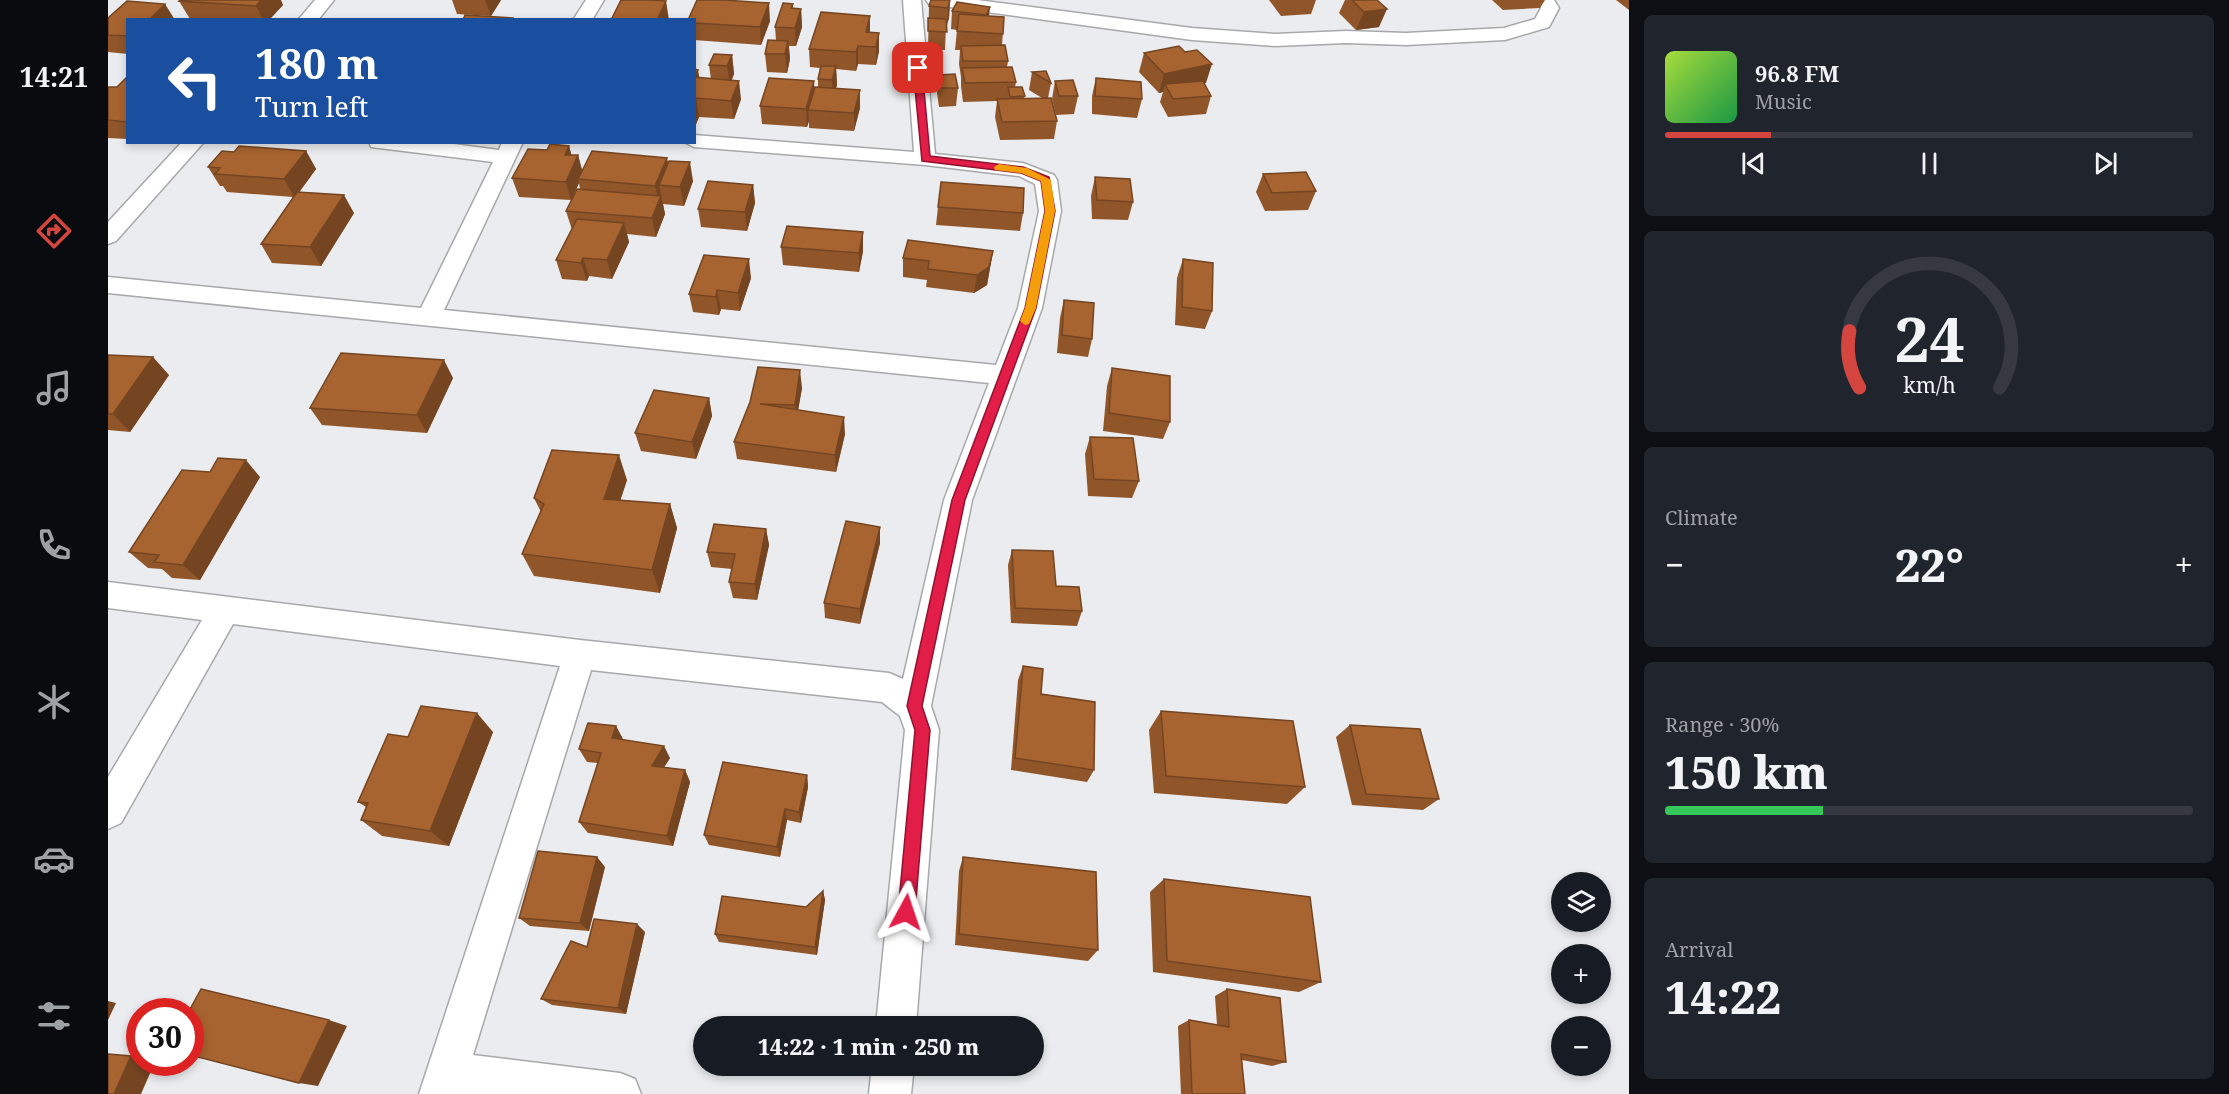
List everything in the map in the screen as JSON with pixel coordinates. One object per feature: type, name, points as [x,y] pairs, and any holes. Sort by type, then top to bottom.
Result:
[{"type":"street","points":[[309,18],[325,0]]},
{"type":"street","points":[[583,18],[595,0]]},
{"type":"street","points":[[912,0],[925,159]]},
{"type":"street","points":[[935,0],[1192,34],[1275,40],[1347,37],[1406,39],[1505,34],[1542,23],[1550,8],[1545,0]]},
{"type":"street","points":[[696,141],[925,159],[1023,170],[1046,180],[1050,211],[1032,297],[958,500],[914,706],[922,730],[897,1016]]},
{"type":"street","points":[[108,236],[192,144]]},
{"type":"street","points":[[412,144],[510,150],[428,318]]},
{"type":"street","points":[[108,285],[1005,375]]},
{"type":"street","points":[[108,595],[580,654],[889,688],[914,706]]},
{"type":"street","points":[[108,812],[225,610]]},
{"type":"street","points":[[580,654],[443,1083],[620,1094]]},
{"type":"street","points":[[890,1094],[892,1076]]},
{"type":"building","points":[[180,0],[261,0],[256,6]]},
{"type":"building","points":[[621,0],[666,1],[658,18],[612,18]]},
{"type":"building","points":[[697,0],[769,3],[760,27],[696,23],[696,18],[689,18]]},
{"type":"building","points":[[931,0],[950,0],[948,8],[929,6]]},
{"type":"building","points":[[1352,0],[1377,0],[1387,9],[1364,12]]},
{"type":"building","points":[[127,1],[165,4],[151,18],[126,18],[126,36],[108,35],[108,18]]},
{"type":"building","points":[[957,2],[990,7],[986,15],[952,11]]},
{"type":"building","points":[[783,3],[793,4],[791,8],[801,9],[795,28],[775,27]]},
{"type":"building","points":[[821,12],[870,16],[866,32],[879,33],[876,47],[858,46],[856,52],[809,49]]},
{"type":"building","points":[[959,14],[1004,17],[1003,34],[957,31]]},
{"type":"building","points":[[465,15],[513,18],[464,18]]},
{"type":"building","points":[[928,18],[946,19],[947,32],[928,31]]},
{"type":"building","points":[[768,40],[788,41],[785,54],[765,54]]},
{"type":"building","points":[[1005,45],[1008,61],[963,61],[961,46]]},
{"type":"building","points":[[1179,46],[1185,52],[1197,50],[1212,64],[1164,74],[1144,53]]},
{"type":"building","points":[[714,54],[732,55],[727,66],[709,65]]},
{"type":"building","points":[[821,66],[836,66],[832,80],[818,79]]},
{"type":"building","points":[[1012,67],[1016,82],[965,83],[962,68]]},
{"type":"building","points":[[1046,71],[1051,83],[1032,72]]},
{"type":"building","points":[[955,74],[958,88],[940,88],[938,75]]},
{"type":"building","points":[[696,77],[739,81],[731,101],[696,98]]},
{"type":"building","points":[[126,78],[126,122],[108,120],[108,87],[117,87]]},
{"type":"building","points":[[769,78],[814,81],[806,109],[760,106]]},
{"type":"building","points":[[1096,78],[1141,82],[1142,99],[1095,96]]},
{"type":"building","points":[[1073,80],[1078,96],[1059,96],[1055,81]]},
{"type":"building","points":[[1203,81],[1211,96],[1173,99],[1165,84]]},
{"type":"building","points":[[815,87],[860,90],[854,113],[808,110]]},
{"type":"building","points":[[1008,87],[1022,87],[1025,96],[1010,97]]},
{"type":"building","points":[[1051,98],[1057,121],[1002,122],[997,99]]},
{"type":"building","points":[[550,144],[569,146],[565,155],[578,155],[566,182],[512,178],[528,149],[547,150]]},
{"type":"building","points":[[239,146],[306,151],[284,179],[215,174],[220,168],[208,167],[222,151],[234,152]]},
{"type":"building","points":[[592,151],[667,158],[655,186],[578,179]]},
{"type":"building","points":[[669,161],[690,162],[680,187],[659,185]]},
{"type":"building","points":[[1306,172],[1316,191],[1272,193],[1263,174]]},
{"type":"building","points":[[1095,177],[1130,179],[1133,202],[1097,200]]},
{"type":"building","points":[[708,181],[753,185],[745,212],[698,209]]},
{"type":"building","points":[[941,182],[1024,188],[1023,213],[938,207]]},
{"type":"building","points":[[577,189],[661,196],[652,218],[566,211]]},
{"type":"building","points":[[297,192],[344,195],[310,247],[261,244]]},
{"type":"building","points":[[577,219],[624,223],[607,260],[583,258],[581,263],[556,260]]},
{"type":"building","points":[[787,226],[863,232],[859,253],[781,247]]},
{"type":"building","points":[[908,240],[993,251],[989,267],[977,275],[928,269],[929,261],[903,258]]},
{"type":"building","points":[[704,255],[749,259],[738,293],[717,290],[716,297],[689,294]]},
{"type":"building","points":[[1183,259],[1213,263],[1212,311],[1182,307]]},
{"type":"building","points":[[1064,300],[1094,303],[1092,339],[1062,335]]},
{"type":"building","points":[[341,353],[444,360],[417,415],[310,408]]},
{"type":"building","points":[[108,355],[153,357],[113,414],[108,414]]},
{"type":"building","points":[[758,367],[800,370],[795,405],[760,404],[844,417],[835,455],[734,442],[750,402]]},
{"type":"building","points":[[1112,368],[1170,376],[1170,422],[1109,413]]},
{"type":"building","points":[[654,390],[709,398],[692,442],[635,433]]},
{"type":"building","points":[[1090,437],[1133,438],[1139,481],[1094,479]]},
{"type":"building","points":[[552,450],[619,455],[604,499],[670,504],[652,570],[522,554],[544,504],[534,498]]},
{"type":"building","points":[[218,458],[246,460],[183,565],[154,562],[159,555],[129,552],[182,470],[210,472]]},
{"type":"building","points":[[846,521],[880,527],[860,609],[824,603]]},
{"type":"building","points":[[714,524],[766,529],[755,584],[729,582],[735,554],[707,552]]},
{"type":"building","points":[[1012,550],[1053,551],[1056,586],[1079,587],[1082,611],[1015,608]]},
{"type":"building","points":[[1023,666],[1043,669],[1041,694],[1095,702],[1094,770],[1015,758]]},
{"type":"building","points":[[421,706],[477,713],[430,831],[361,820],[368,803],[358,802],[388,734],[408,737]]},
{"type":"building","points":[[1161,711],[1293,721],[1305,787],[1166,776]]},
{"type":"building","points":[[588,723],[616,726],[612,738],[664,746],[652,766],[685,770],[667,836],[579,822],[601,753],[579,749]]},
{"type":"building","points":[[1350,725],[1420,729],[1439,799],[1366,794]]},
{"type":"building","points":[[723,762],[807,775],[799,812],[785,809],[777,847],[704,835]]},
{"type":"building","points":[[538,851],[597,857],[580,923],[519,918]]},
{"type":"building","points":[[963,857],[1096,872],[1098,950],[959,934]]},
{"type":"building","points":[[1164,879],[1310,897],[1321,982],[1167,961]]},
{"type":"building","points":[[823,891],[815,947],[715,934],[722,896],[806,907]]},
{"type":"building","points":[[594,919],[637,924],[618,1008],[541,999],[571,941],[587,947]]},
{"type":"building","points":[[201,989],[329,1020],[299,1083],[204,1059],[204,998],[196,998]]},
{"type":"building","points":[[1227,989],[1280,998],[1286,1062],[1241,1054],[1245,1094],[1192,1094],[1189,1020],[1229,1027]]},
{"type":"building","points":[[108,1054],[126,1056],[126,1067],[114,1094],[108,1094]]},
{"type":"slow traffic","points":[[999,167],[1023,170],[1046,180],[1050,211],[1030,308],[1025,321]]},
{"type":"route","points":[[906,912],[922,730],[914,706],[958,500],[1030,308],[1050,211],[1046,180],[1023,170],[925,159],[918,68]]}]
